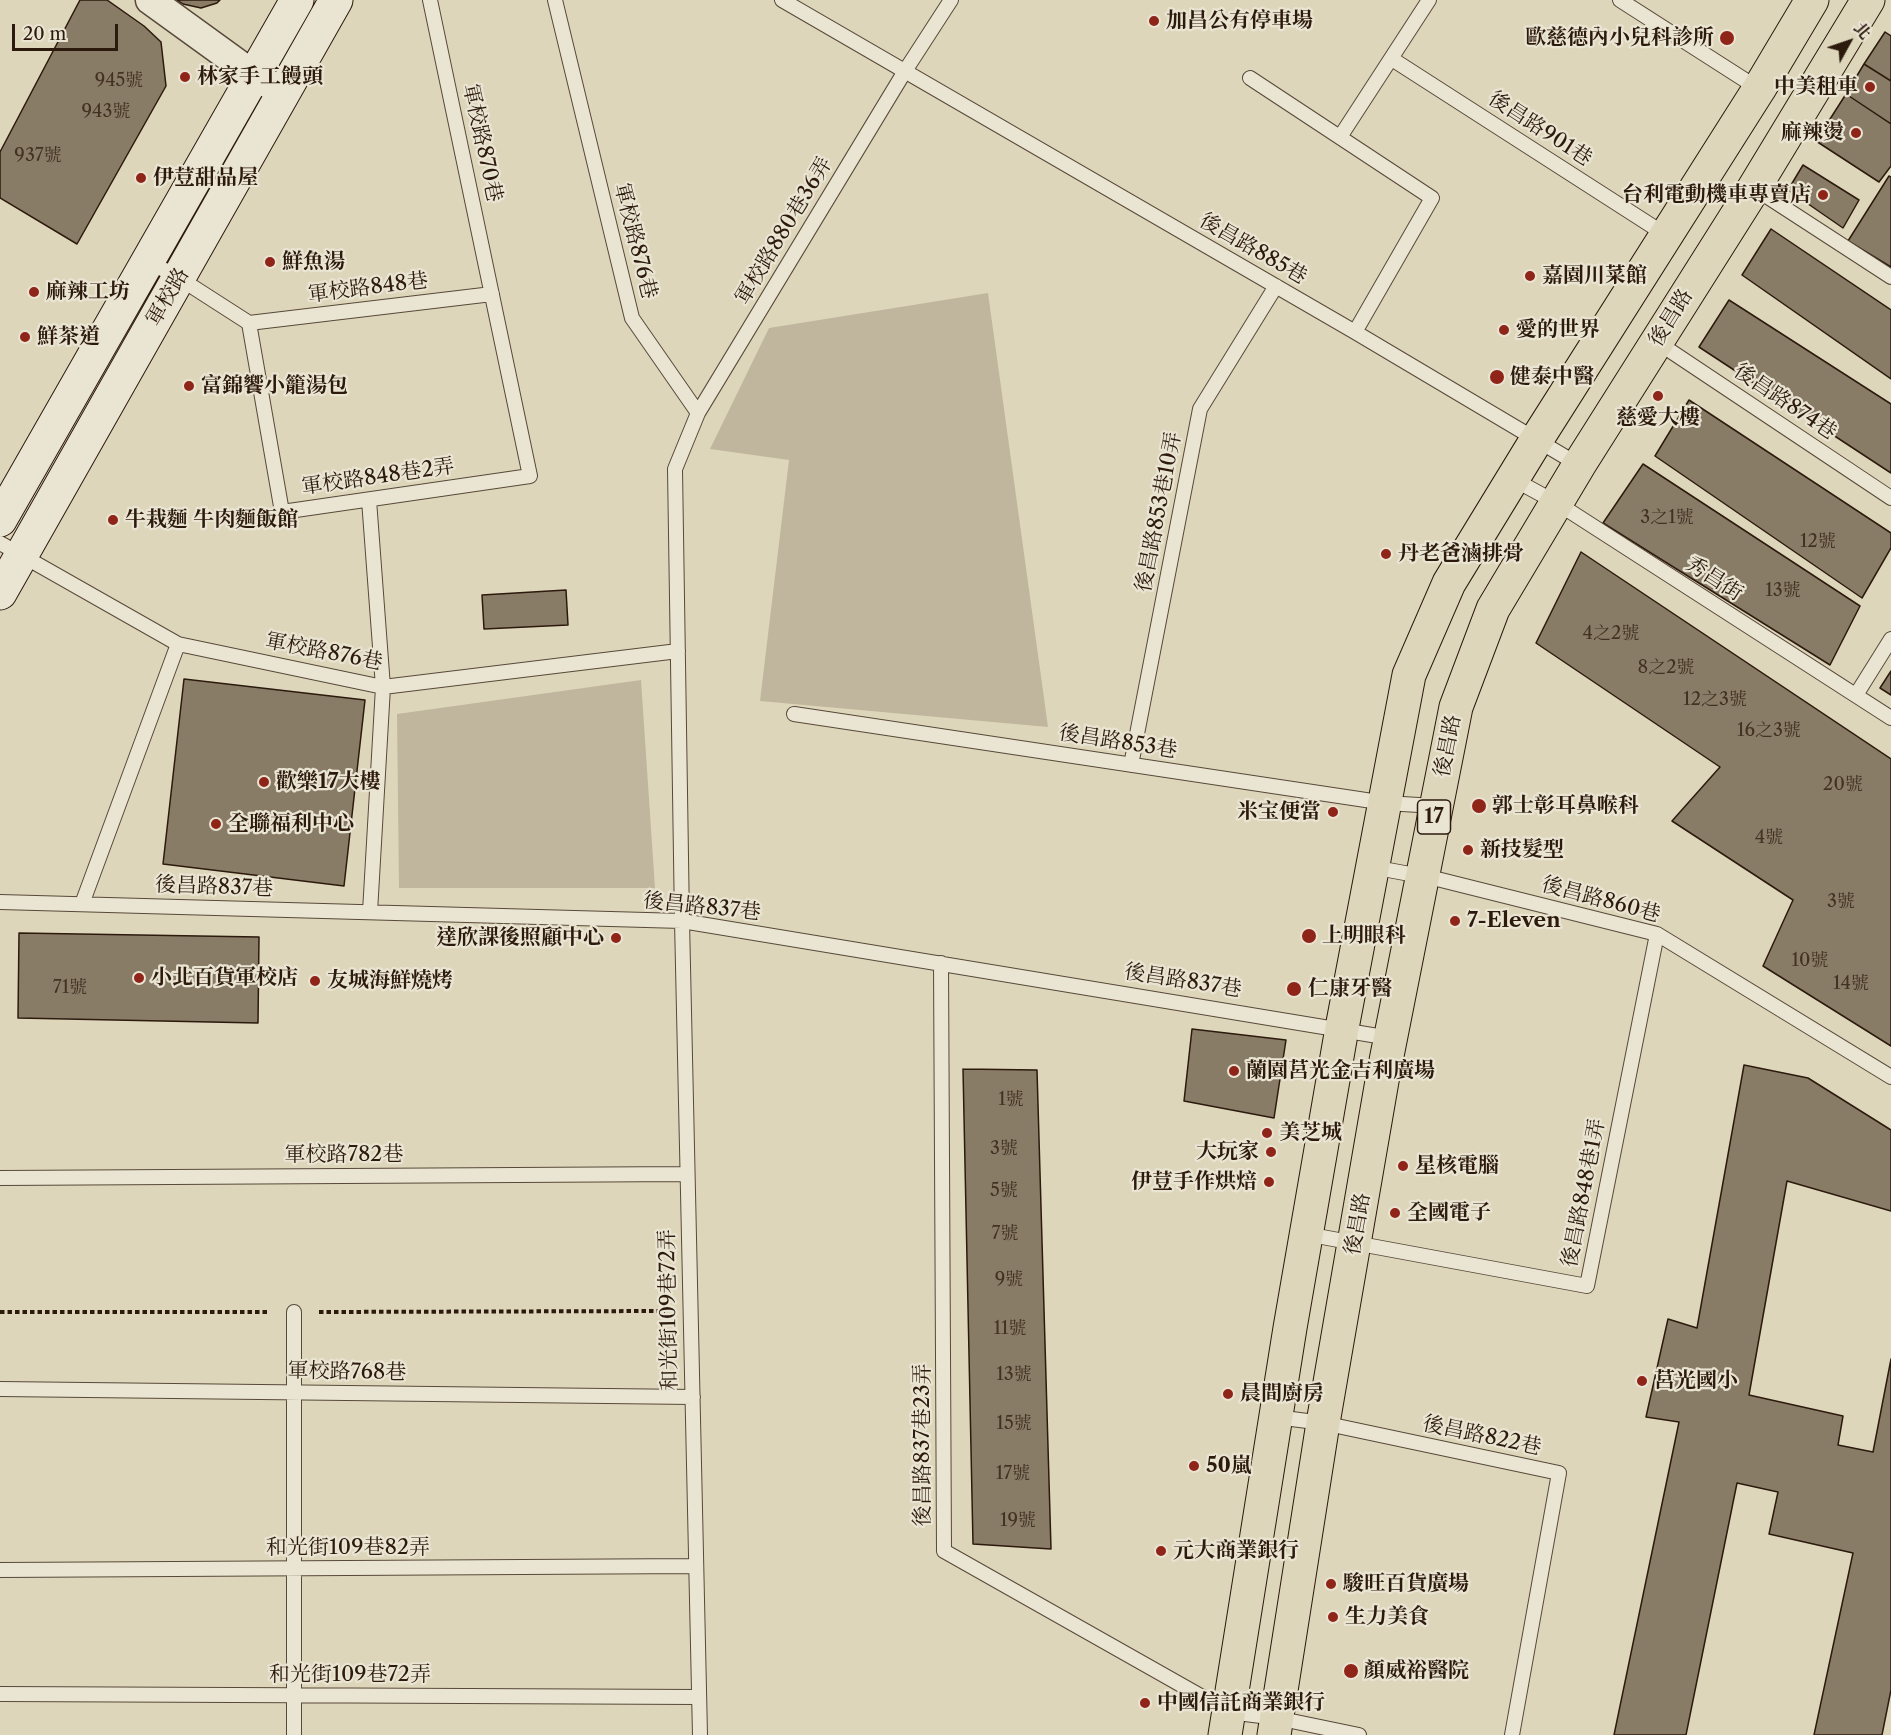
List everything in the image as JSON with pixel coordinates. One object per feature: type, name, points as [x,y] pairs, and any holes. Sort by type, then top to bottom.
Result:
[{"type":"main road","points":[[1227,1724],[1306,1234],[1342,1028],[1409,675],[1449,583],[1537,439],[1760,89],[1812,0]]},
{"type":"main road","name":"後昌路","points":[[1275,1727],[1323,1423],[1390,1038],[1456,707],[1493,609],[1868,0]]},
{"type":"street","points":[[150,0],[255,76],[284,93]]},
{"type":"street","name":"軍校路","points":[[0,520],[297,0]]},
{"type":"street","name":"軍校路","points":[[0,593],[11,549],[179,278],[336,0]]},
{"type":"lane","name":"軍校路870巷","points":[[430,0],[492,294]]},
{"type":"lane","name":"軍校路876巷","points":[[555,0],[632,318],[698,413]]},
{"type":"lane","name":"後昌路885巷","points":[[783,0],[1356,332],[1580,465]]},
{"type":"lane","name":"軍校路880巷36弄","points":[[698,413],[905,71],[951,0]]},
{"type":"lane","points":[[1340,137],[1429,0]]},
{"type":"lane","points":[[1620,0],[1760,89]]},
{"type":"lane","name":"後昌路901巷","points":[[1392,59],[1666,235]]},
{"type":"lane","points":[[1250,78],[1432,198],[1356,332]]},
{"type":"lane","points":[[1754,188],[1891,277]]},
{"type":"lane","points":[[148,261],[249,323]]},
{"type":"lane","name":"後昌路853巷10弄","points":[[1131,765],[1200,409],[1276,286]]},
{"type":"lane","name":"軍校路848巷","points":[[249,323],[492,294]]},
{"type":"lane","name":"軍校路848巷2弄","points":[[249,323],[282,512],[530,476],[492,294]]},
{"type":"lane","name":"後昌路874巷","points":[[1657,342],[1891,498]]},
{"type":"lane","points":[[682,921],[675,469],[698,413]]},
{"type":"lane","name":"秀昌街","points":[[1512,479],[1557,503],[1891,718]]},
{"type":"lane","points":[[369,500],[383,687],[370,912]]},
{"type":"lane","name":"軍校路876巷","points":[[11,549],[178,644],[383,687],[678,651]]},
{"type":"lane","points":[[1856,695],[1891,639]]},
{"type":"lane","points":[[82,904],[178,644]]},
{"type":"lane","name":"後昌路853巷","points":[[794,714],[1385,803],[1436,806]]},
{"type":"lane","name":"後昌路860巷","points":[[1372,867],[1422,876],[1657,934],[1891,1077]]},
{"type":"lane","name":"後昌路837巷","points":[[0,902],[682,921],[1342,1028],[1390,1038]]},
{"type":"lane","name":"和光街109巷72弄","points":[[682,921],[700,1735]]},
{"type":"lane","name":"後昌路848巷1弄","points":[[1306,1234],[1587,1286],[1657,934]]},
{"type":"lane","name":"後昌路837巷23弄","points":[[941,963],[944,1551],[1227,1724],[1275,1727]]},
{"type":"lane","name":"軍校路782巷","points":[[0,1178],[687,1174]]},
{"type":"lane","points":[[294,1312],[294,1735]]},
{"type":"lane","name":"軍校路768巷","points":[[0,1389],[693,1397]]},
{"type":"lane","name":"後昌路822巷","points":[[1276,1417],[1323,1423],[1559,1473],[1512,1735]]},
{"type":"lane","name":"和光街109巷82弄","points":[[0,1570],[696,1566]]},
{"type":"lane","name":"和光街109巷72弄","points":[[0,1694],[699,1697]]},
{"type":"lane","points":[[1275,1727],[1359,1735]]},
{"type":"path","points":[[0,1312],[690,1311]]},
{"type":"shaded area","points":[[988,293],[1048,727],[760,701],[789,460],[710,449],[769,328]]},
{"type":"shaded area","points":[[641,680],[655,888],[399,888],[397,714]]},
{"type":"building","points":[[80,0],[107,0],[144,26],[161,42],[166,86],[77,244],[0,198],[0,152]]},
{"type":"building","points":[[177,0],[220,0],[201,8],[183,4]]},
{"type":"building","points":[[1885,32],[1891,36],[1891,81],[1864,64]]},
{"type":"building","name":"中美租車","points":[[1864,64],[1891,81],[1891,124],[1846,94]]},
{"type":"building","name":"麻辣燙","points":[[1846,94],[1891,124],[1891,166],[1879,182],[1816,141]]},
{"type":"building","name":"台利電動機車專賣店","points":[[1803,165],[1859,200],[1843,228],[1788,190]]},
{"type":"building","points":[[1889,176],[1891,177],[1891,267],[1848,241]]},
{"type":"building","points":[[1771,229],[1891,310],[1891,379],[1742,275]]},
{"type":"building","points":[[1729,300],[1891,404],[1891,473],[1699,347]]},
{"type":"building","points":[[1689,400],[1891,533],[1891,548],[1862,598],[1655,456]]},
{"type":"building","points":[[1643,464],[1860,606],[1830,665],[1603,523]]},
{"type":"building","points":[[1581,552],[1891,759],[1891,1046],[1763,966],[1793,900],[1672,821],[1720,767],[1536,643]]},
{"type":"building","points":[[566,590],[568,625],[484,629],[482,595]]},
{"type":"building","points":[[1891,671],[1891,695],[1880,688]]},
{"type":"building","name":"歡樂17大樓","points":[[184,679],[365,700],[344,886],[163,864]]},
{"type":"building","name":"小北百貨軍校店","points":[[19,933],[259,937],[258,1023],[18,1018]]},
{"type":"building","name":"蘭園莒光金吉利廣場","points":[[1192,1029],[1286,1040],[1274,1118],[1184,1101]]},
{"type":"building","points":[[1744,1065],[1808,1078],[1891,1130],[1891,1211],[1787,1181],[1749,1395],[1843,1416],[1838,1445],[1873,1452],[1891,1359],[1891,1690],[1882,1735],[1814,1735],[1853,1553],[1769,1534],[1778,1492],[1737,1483],[1686,1735],[1614,1735],[1679,1422],[1646,1417],[1668,1319],[1697,1328]]},
{"type":"building","points":[[963,1069],[1037,1070],[1051,1549],[973,1544]]},
{"type":"place","name":"加昌公有停車場","points":[[1154,21]]},
{"type":"place","name":"歐慈德內小兒科診所","points":[[1727,38]]},
{"type":"place","name":"林家手工饅頭","points":[[185,77]]},
{"type":"place","name":"中美租車","points":[[1870,87]]},
{"type":"place","name":"麻辣燙","points":[[1856,133]]},
{"type":"place","name":"伊荳甜品屋","points":[[141,178]]},
{"type":"place","name":"台利電動機車專賣店","points":[[1823,195]]},
{"type":"place","name":"鮮魚湯","points":[[270,262]]},
{"type":"place","name":"嘉園川菜館","points":[[1530,276]]},
{"type":"place","name":"麻辣工坊","points":[[34,292]]},
{"type":"place","name":"愛的世界","points":[[1504,330]]},
{"type":"place","name":"鮮茶道","points":[[25,337]]},
{"type":"place","name":"健泰中醫","points":[[1497,377]]},
{"type":"place","name":"富錦饗小籠湯包","points":[[189,386]]},
{"type":"place","name":"慈愛大樓","points":[[1658,396]]},
{"type":"place","name":"牛栽麵 牛肉麵飯館","points":[[113,520]]},
{"type":"place","name":"丹老爸滷排骨","points":[[1386,554]]},
{"type":"place","name":"歡樂17大樓","points":[[264,782]]},
{"type":"place","name":"郭士彰耳鼻喉科","points":[[1479,806]]},
{"type":"place","name":"米宝便當","points":[[1333,812]]},
{"type":"place","name":"全聯福利中心","points":[[216,824]]},
{"type":"place","name":"新技髮型","points":[[1468,850]]},
{"type":"place","name":"7-Eleven","points":[[1455,921]]},
{"type":"place","name":"上明眼科","points":[[1309,936]]},
{"type":"place","name":"達欣課後照顧中心","points":[[616,938]]},
{"type":"place","name":"小北百貨軍校店","points":[[139,978]]},
{"type":"place","name":"友城海鮮燒烤","points":[[315,981]]},
{"type":"place","name":"仁康牙醫","points":[[1294,989]]},
{"type":"place","name":"蘭園莒光金吉利廣場","points":[[1234,1071]]},
{"type":"place","name":"美芝城","points":[[1267,1133]]},
{"type":"place","name":"大玩家","points":[[1271,1152]]},
{"type":"place","name":"星核電腦","points":[[1403,1166]]},
{"type":"place","name":"伊荳手作烘焙","points":[[1269,1182]]},
{"type":"place","name":"全國電子","points":[[1395,1213]]},
{"type":"place","name":"莒光國小","points":[[1642,1381]]},
{"type":"place","name":"晨間廚房","points":[[1228,1394]]},
{"type":"place","name":"50嵐","points":[[1194,1466]]},
{"type":"place","name":"元大商業銀行","points":[[1161,1551]]},
{"type":"place","name":"駿旺百貨廣場","points":[[1331,1584]]},
{"type":"place","name":"生力美食","points":[[1333,1617]]},
{"type":"place","name":"顏威裕醫院","points":[[1351,1671]]},
{"type":"place","name":"中國信託商業銀行","points":[[1145,1703]]}]
